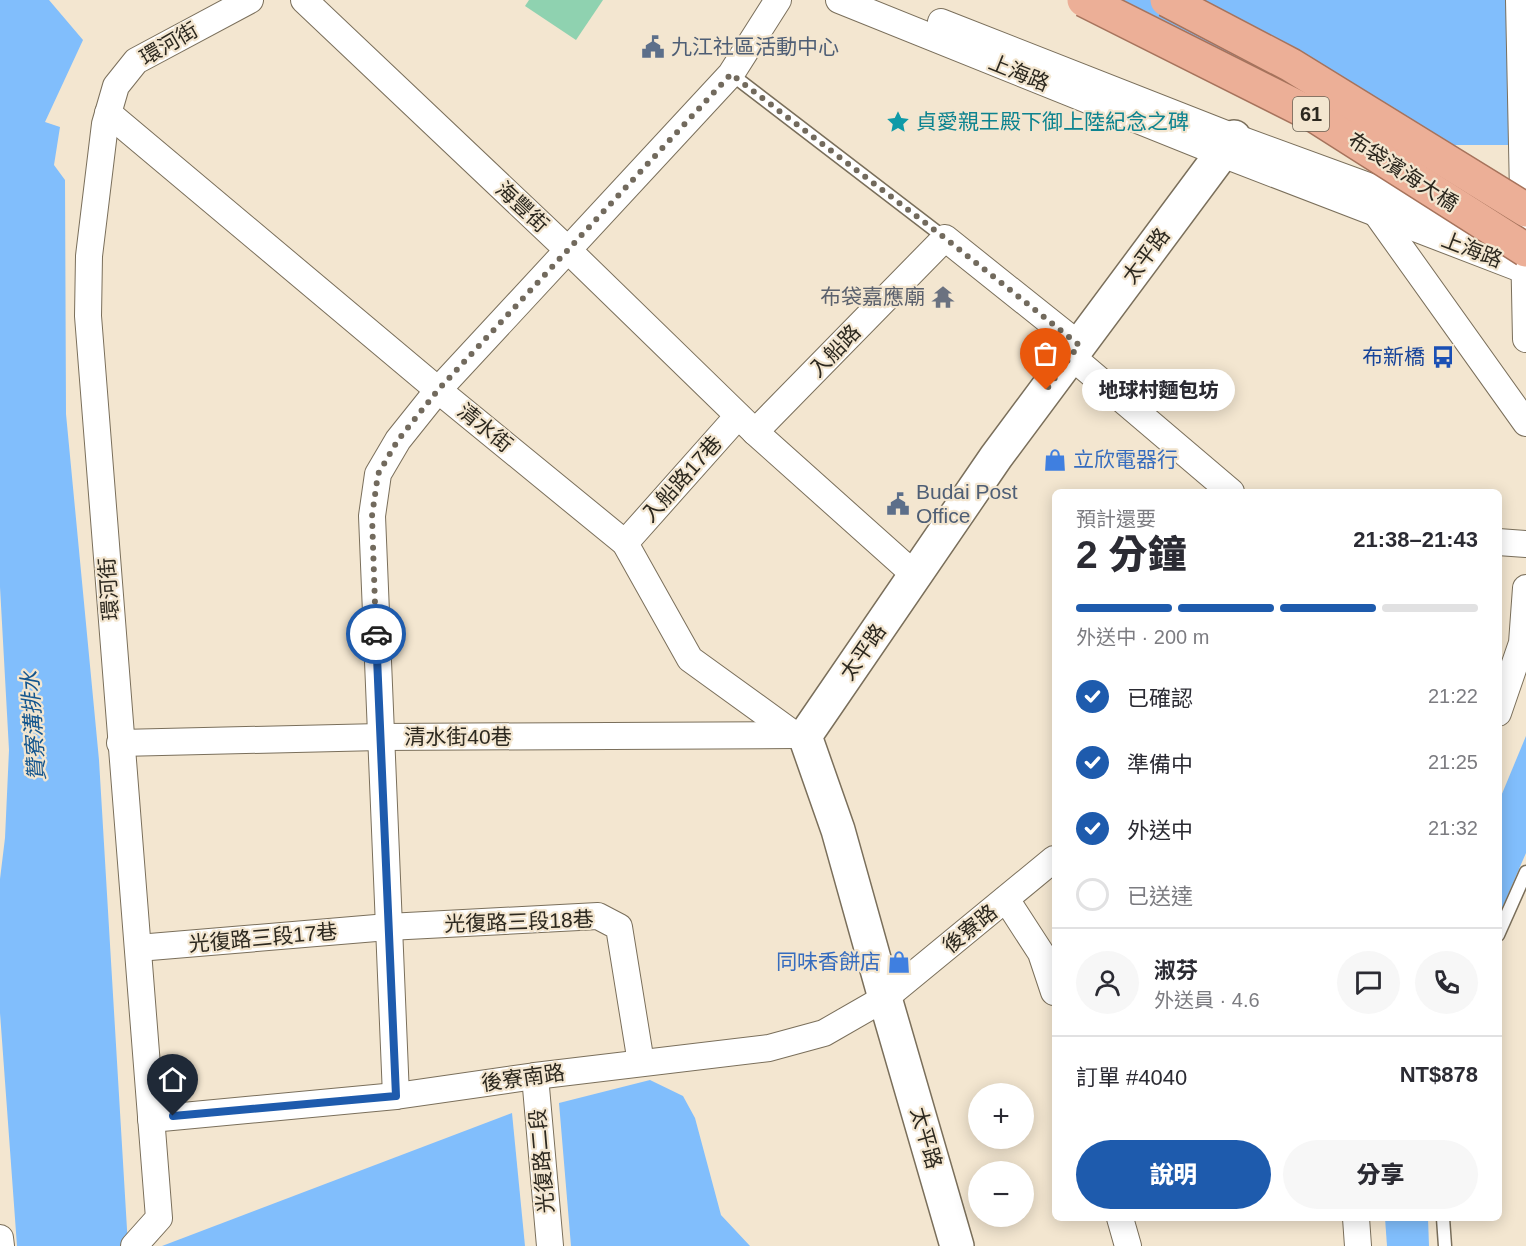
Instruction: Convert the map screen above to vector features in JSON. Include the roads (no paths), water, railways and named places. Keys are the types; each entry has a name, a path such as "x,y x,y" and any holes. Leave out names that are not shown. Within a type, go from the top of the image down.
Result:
{"highway":[{"name":"布袋濱海大橋","path":"1084,0 1317,117 1525,260"},
{"name":"布袋濱海大橋","path":"1167,0 1291,65 1524,200"}],"main road":[{"name":"太平路","path":"957,1246 838,830 800,736 916,576 996,457 1228,145"}],"street":[{"name":"環河街","path":"135,1246 159,1218 87,316 89,256 105,124 116,86 136,61 250,0"},
{"name":"海豐街","path":"304,0 569,251 747,424"},
{"path":"396,1096 372,516 378,474 398,440 438,390 731,74 778,0"},
{"name":"上海路","path":"839,0 1228,145 1379,190 1430,212 1525,260"},
{"name":"上海路","path":"884,0 1228,145 1376,213 1525,260"},
{"path":"1519,0 1526,339"},
{"name":"清水街","path":"108,113 438,390 625,543 690,658 800,736"},
{"path":"1376,213 1526,423"},
{"path":"945,238 1075,351 1228,489"},
{"name":"入船路","path":"747,424 945,238"},
{"path":"747,424 916,576"},
{"name":"入船路17巷","path":"625,543 747,424"},
{"path":"1502,542 1526,544"},
{"path":"1502,701 1522,643 1526,588"},
{"name":"清水街40巷","path":"120,742 380,737 800,736"},
{"name":"後寮路","path":"885,998 1052,862"},
{"path":"1006,899 1041,953 1052,986"},
{"name":"光復路三段18巷","path":"388,927 598,916 620,927 641,1063"},
{"name":"光復路三段17巷","path":"138,948 388,927"},
{"name":"後寮南路","path":"151,1119 396,1096 535,1076 769,1048 824,1033 885,998"},
{"name":"光復路二段","path":"535,1076 550,1246"},
{"path":"1121,1221 1128,1246"},
{"path":"1356,1221 1358,1246"},
{"path":"0,1238 1,1246"}],"lane":[{"path":"731,74 945,238"},
{"path":"1502,926 1526,872"},
{"path":"1443,1221 1445,1246"}],"water":[{"name":"贊寮溝排水","path":"0,0 49,0 83,40 45,122 60,127 54,165 65,180 66,414 99,760 128,1246 17,1246 0,1013 0,879 5,838 9,750 0,587"},
{"path":"1078,0 1526,0 1526,145 1407,145"},
{"path":"1526,736 1526,853 1502,908 1502,794"},
{"path":"650,1080 683,1096 695,1118 721,1215 750,1246 571,1246 559,1103"},
{"path":"512,1113 525,1246 162,1246"},
{"path":"1385,1221 1428,1221 1429,1246 1387,1246"}],"place":[{"name":"九江社區活動中心","path":"653,47"},
{"name":"貞愛親王殿下御上陸紀念之碑","path":"898,122"},
{"name":"布袋嘉應廟","path":"943,297"},
{"name":"布新橋","path":"1443,357"},
{"name":"地球村麵包坊","path":"1046,390"},
{"name":"立欣電器行","path":"1055,460"},
{"name":"Budai Post Office","path":"898,504"},
{"name":"同味香餅店","path":"899,962"}]}
